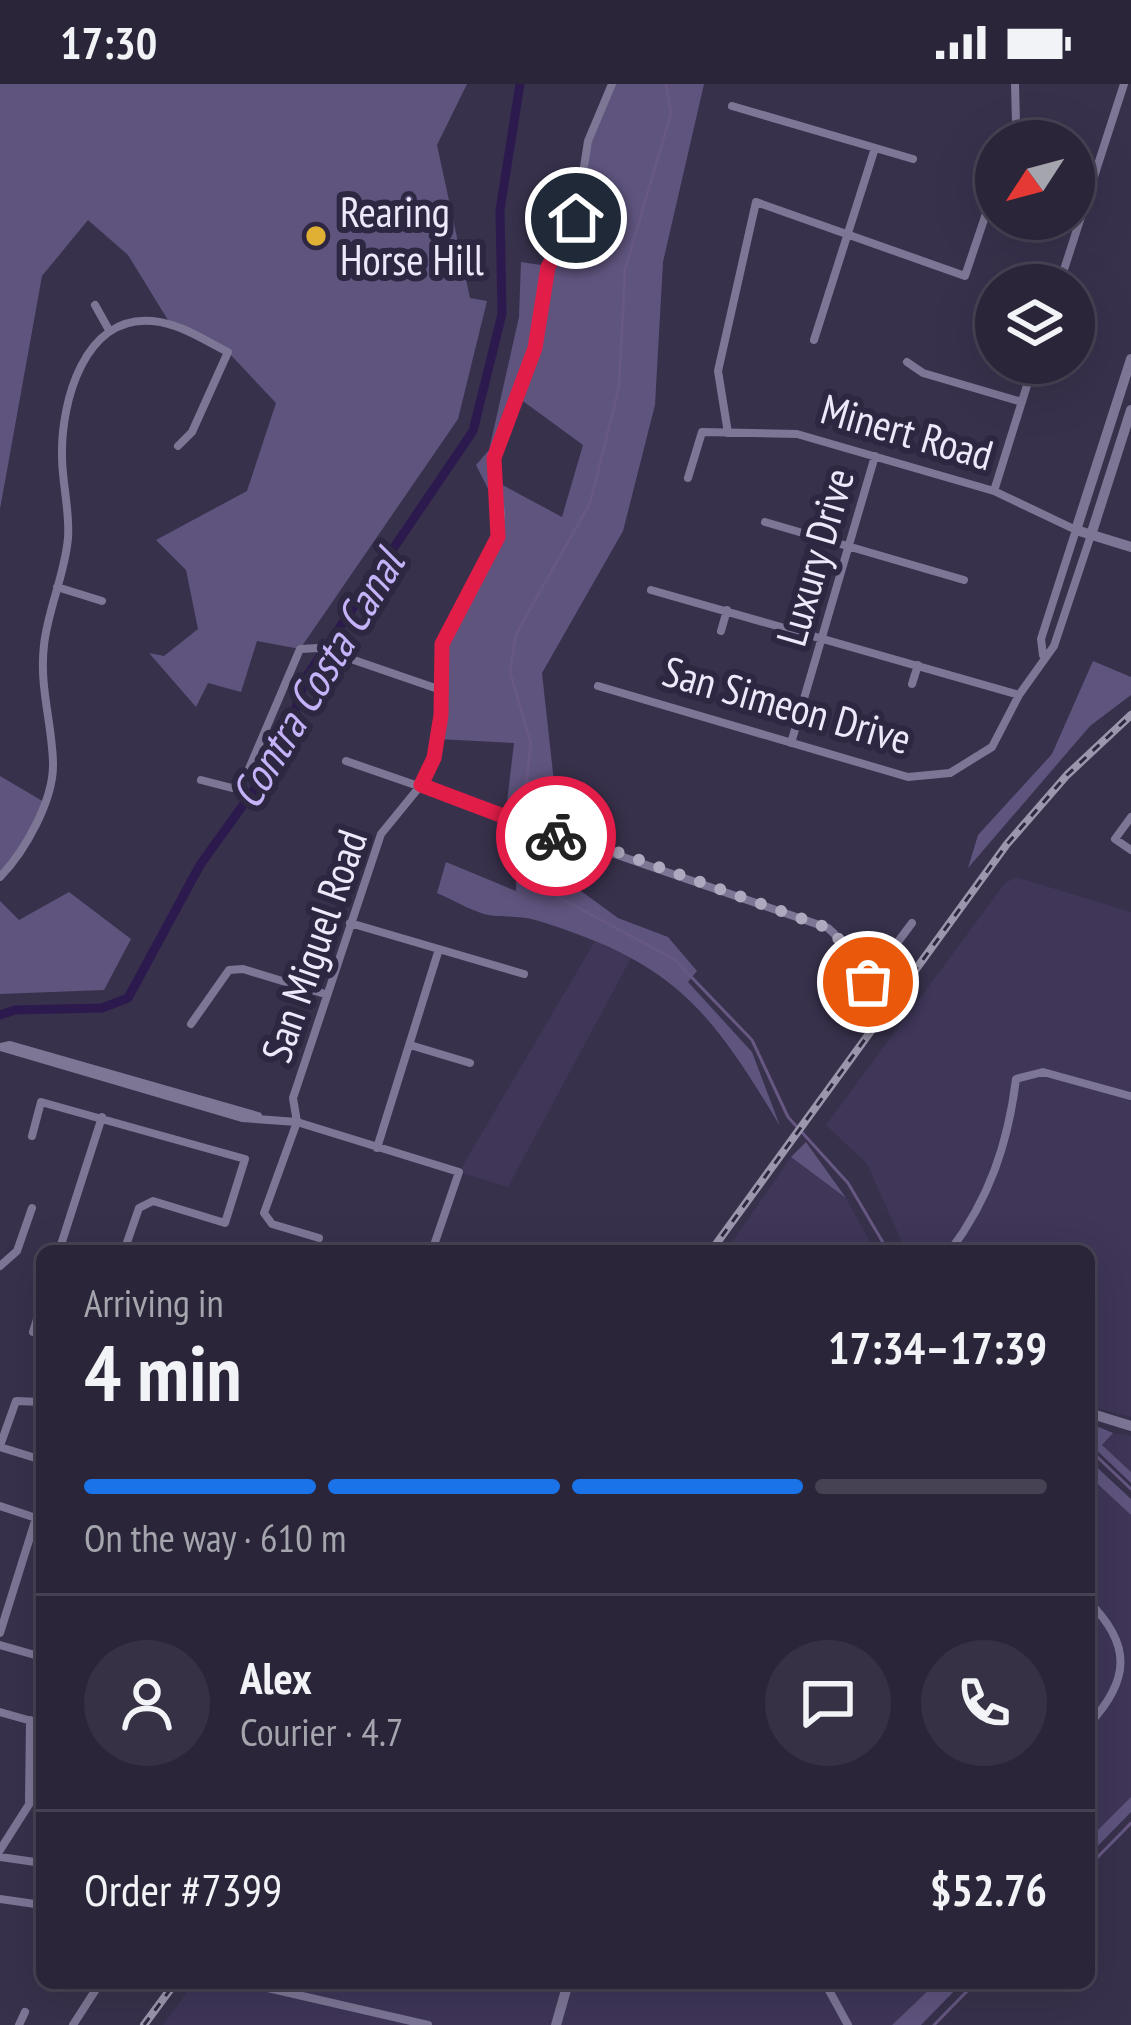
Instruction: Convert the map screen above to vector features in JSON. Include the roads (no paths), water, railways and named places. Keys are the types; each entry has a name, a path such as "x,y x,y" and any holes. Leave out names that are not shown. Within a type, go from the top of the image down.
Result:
{"street":[{"name":"San Miguel Road","path":"434,1245 459,1172 297,1122 292,1098 381,834 421,785 434,758 442,644 498,537 494,458 535,348 548,267 576,218 588,141 612,84"},
{"path":"1015,84 1016,120"},
{"path":"1067,264 1124,84"},
{"path":"732,106 913,159"},
{"path":"814,340 875,148"},
{"path":"688,478 702,432 728,433 718,371 756,202 965,275 977,240"},
{"path":"94,305 109,330"},
{"path":"0,877 25,843 52,776 40,682 68,538 62,452 65,422 82,363 109,330 148,320 172,325 228,352 192,432 178,446"},
{"name":"San Simeon Drive","path":"1043,656 1041,639 1131,359"},
{"path":"907,362 923,373 1022,402"},
{"path":"994,491 1028,384"},
{"name":"San Simeon Drive","path":"598,686 908,776 950,773 992,747 1019,695 1054,646 1131,410"},
{"name":"Minert Road","path":"728,433 797,434 994,491 1076,530 1131,547"},
{"name":"Luxury Drive","path":"791,743 874,456"},
{"path":"765,522 964,580"},
{"path":"57,587 102,601"},
{"path":"650,590 825,636 1019,695"},
{"path":"722,631 728,610"},
{"path":"201,780 232,788 245,778 300,649 319,648 441,690"},
{"path":"912,684 918,664"},
{"path":"346,761 421,785 518,825 626,855 828,928 841,938 857,973 868,982 912,923"},
{"path":"1131,817 1115,839 1131,850"},
{"path":"350,923 524,974"},
{"path":"377,1148 439,950"},
{"path":"191,1024 229,970 243,969 326,994"},
{"path":"410,1045 470,1063"},
{"path":"1,1046 31,1050 258,1116 297,1122 265,1213 272,1224 319,1238"},
{"path":"954,1245 976,1216 997,1169 1016,1079 1030,1072 1130,1096"},
{"path":"32,1136 41,1102 245,1159 225,1222 153,1201 140,1208 126,1245"},
{"path":"61,1245 102,1118"},
{"path":"0,1266 16,1251 32,1208"},
{"path":"36,1402 16,1401 0,1447 36,1458"},
{"path":"1095,1415 1131,1426"},
{"path":"0,1506 36,1518"},
{"path":"0,1633 36,1528"},
{"path":"1095,1606 1112,1619 1127,1656 1127,1676 1095,1718"},
{"path":"0,1645 36,1655"},
{"path":"0,1712 36,1722"},
{"path":"29,1802 30,1720"},
{"path":"36,1792 0,1854 36,1862"},
{"path":"0,1899 36,1903"},
{"path":"73,2025 96,1989"},
{"path":"272,1989 428,2025"},
{"path":"556,2025 566,1989"},
{"path":"828,1989 848,2025"},
{"path":"19,2025 26,2012"}],"waterway":[{"name":"Contra Costa Canal","path":"0,1015 15,1010 102,1008 128,998 200,865 282,751 306,677 473,431 502,314 500,210 520,84"},
{"path":"666,84 671,113 625,270 619,387 590,503 516,634 510,672 531,744 522,814 531,854 558,897 674,959 752,1040 788,1117 848,1183 884,1245"},
{"path":"1095,1455 1131,1489"},
{"path":"1095,1860 1131,1823"},
{"path":"934,2025 969,1989"}],"railway":[{"path":"715,1245 1007,844 1067,775 1131,715"},
{"path":"144,2025 171,1989"}],"place":[{"name":"Rearing Horse Hill","path":"316,236"}]}
